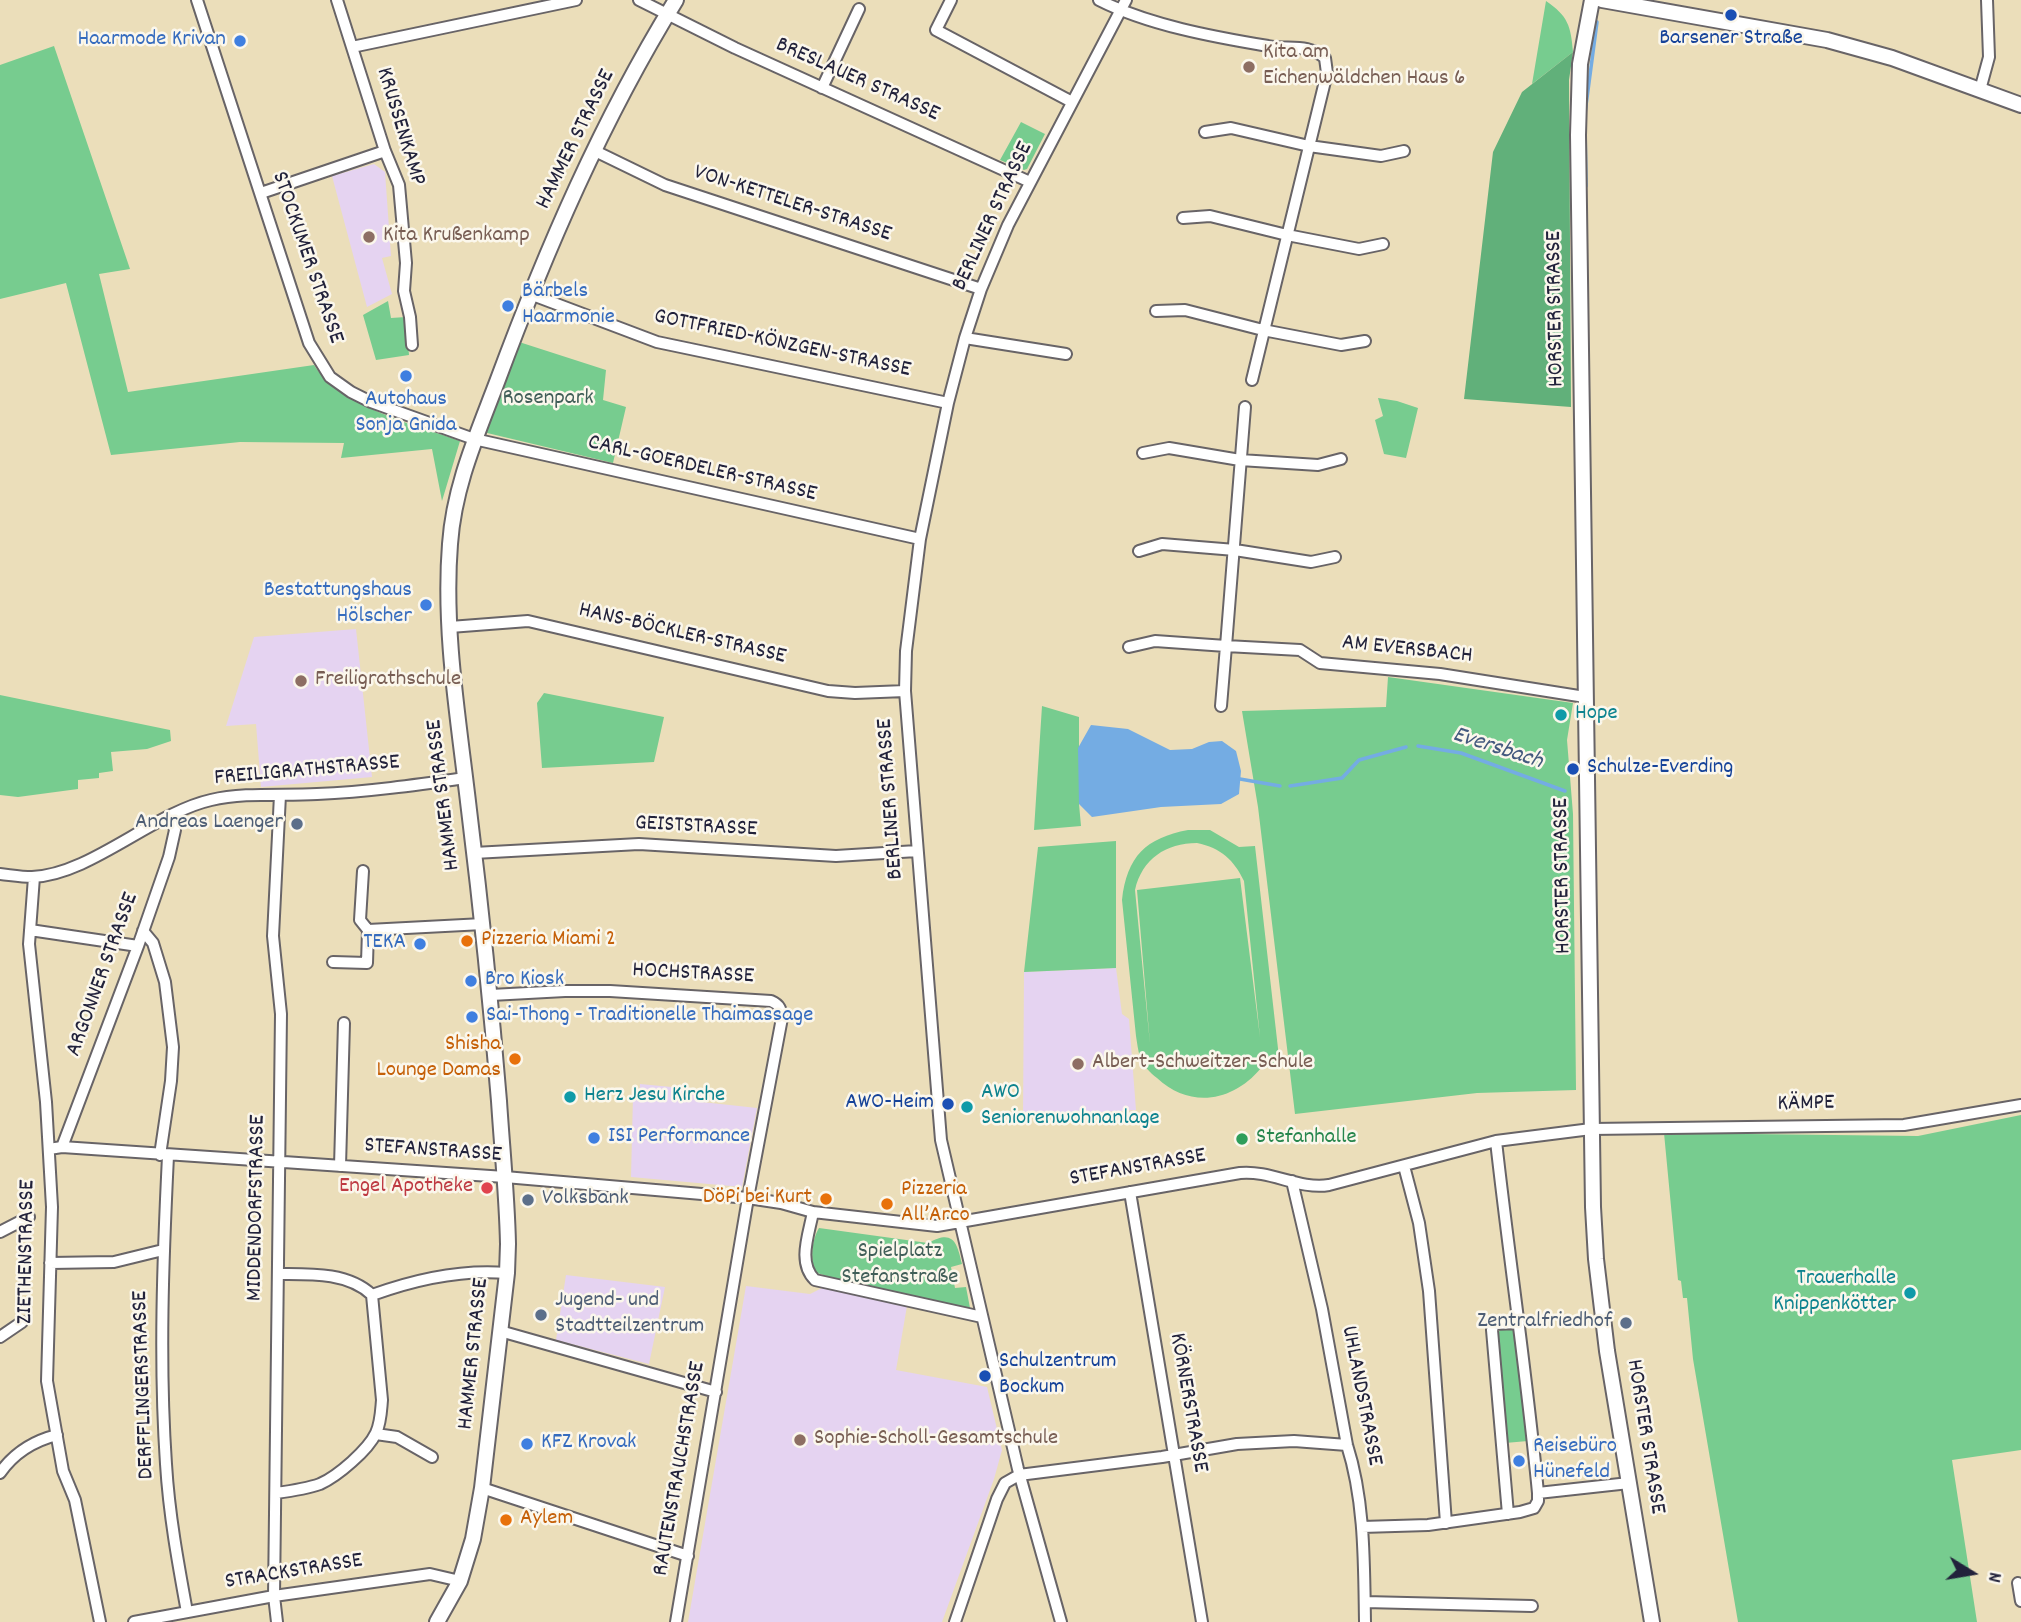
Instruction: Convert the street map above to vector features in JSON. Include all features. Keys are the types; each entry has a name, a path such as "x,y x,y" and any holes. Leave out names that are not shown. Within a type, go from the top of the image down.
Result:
{"street":[{"name":"STOCKUMER STRASSE","path":"197,0 309,343 330,377 371,402 474,439"},
{"name":"KRUSSENKAMP","path":"337,0 385,151 399,185 406,263 404,291 410,317 412,345"},
{"path":"352,47 576,0"},
{"name":"BRESLAUER STRASSE","path":"639,0 735,48 1030,182"},
{"name":"HAMMER STRASSE","path":"437,1622 460,1581 473,1539 482,1488 507,1273 508,1223 491,995 450,627 449,564 453,518 457,494 474,439 530,294 593,150 677,0"},
{"path":"951,0 936,30 1072,102"},
{"path":"1099,0 1120,11 1210,35 1271,47 1289,46 1317,51 1325,58 1327,73 1252,380"},
{"name":"BERLINER STRASSE","path":"1061,1622 1019,1475 945,1158 937,1107 917,851 905,691 906,651 920,540 948,403 981,289 1030,182 1126,0"},
{"name":"HORSTER STRASSE","path":"1592,0 1581,52 1578,112 1591,1129 1596,1259 1607,1351 1652,1622"},
{"path":"1602,0 1827,40 1892,58 2021,105"},
{"path":"1980,90 1989,57 1987,0"},
{"path":"822,88 859,9"},
{"path":"1205,132 1231,128 1309,146 1381,156 1404,151"},
{"name":"VON-KETTELER-STRASSE","path":"593,150 665,185 981,289"},
{"path":"261,193 385,151"},
{"path":"1183,218 1210,216 1359,249 1383,244"},
{"name":"GOTTFRIED-KÖNZGEN-STRASSE","path":"530,294 657,342 948,403"},
{"path":"1156,311 1185,310 1263,330 1341,345 1365,341"},
{"path":"965,338 1066,354"},
{"path":"1221,706 1245,407"},
{"name":"CARL-GOERDELER-STRASSE","path":"474,439 920,540"},
{"path":"1143,453 1169,449 1240,460 1318,465 1341,459"},
{"path":"1139,551 1162,544 1235,550 1311,562 1335,557"},
{"name":"HANS-BÖCKLER-STRASSE","path":"450,627 528,621 828,691 905,691"},
{"name":"AM EVERSBACH","path":"1129,647 1155,640 1300,650 1320,663 1440,674 1585,697"},
{"name":"FREILIGRATHSTRASSE","path":"0,874 34,877 60,871 208,800 223,797 321,794 465,778"},
{"name":"MIDDENDORFSTRASSE","path":"277,1622 274,1596 281,1014 273,936 280,795"},
{"name":"ARGONNER STRASSE","path":"62,1147 138,946 175,838 174,824 170,816"},
{"name":"GEISTSTRASSE","path":"474,853 639,844 836,856 917,851"},
{"path":"333,962 367,963 368,930 360,920 363,871"},
{"name":"ZIETHENSTRASSE","path":"34,877 29,944 52,1207 47,1381 63,1471 75,1500 100,1622"},
{"path":"368,930 483,925"},
{"path":"30,930 138,946"},
{"name":"DERFFLINGERSTRASSE","path":"143,931 153,943 165,982 173,1047 164,1155 162,1333 166,1466 187,1612"},
{"name":"HOCHSTRASSE","path":"491,995 565,991 610,992 771,1001 778,1004 782,1018 748,1198"},
{"path":"340,1166 344,1023"},
{"name":"KÄMPE","path":"1591,1129 1914,1124 2021,1105"},
{"name":"STEFANSTRASSE","path":"49,1149 62,1147 505,1177 748,1198 813,1212 924,1226 1253,1172 1313,1186 1329,1185 1496,1141 1591,1129"},
{"path":"1362,1527 1428,1525 1508,1514 1534,1508 1538,1501 1496,1141"},
{"path":"1404,1166 1419,1223 1429,1292 1446,1522"},
{"name":"UHLANDSTRASSE","path":"1292,1181 1322,1309 1347,1446 1353,1464 1362,1527 1365,1622"},
{"name":"KÖRNERSTRASSE","path":"1130,1192 1202,1622"},
{"name":"RAUTENSTRAUCHSTRASSE","path":"676,1622 748,1198"},
{"path":"813,1212 805,1262 807,1270 815,1280 982,1317"},
{"path":"0,1233 29,1217"},
{"path":"50,1262 114,1262 163,1251"},
{"path":"372,1295 435,1276 479,1272 507,1273"},
{"path":"276,1493 322,1483 353,1461 376,1434 381,1418 382,1400 372,1295 354,1283 321,1274 278,1274"},
{"path":"0,1337 22,1322"},
{"path":"1508,1514 1492,1330 1494,1324 1519,1323"},
{"path":"500,1331 716,1392"},
{"path":"376,1434 397,1437 432,1457"},
{"path":"0,1473 16,1455 30,1445 57,1435"},
{"path":"955,1622 997,1499 1005,1483 1019,1475 1270,1441 1347,1446"},
{"path":"1538,1493 1629,1483"},
{"path":"482,1488 688,1556"},
{"name":"STRACKSTRASSE","path":"134,1622 166,1619 187,1612 274,1596 430,1574 460,1581"},
{"path":"2018,1583 2021,1601"},
{"path":"1365,1602 1532,1606"}],"shaded area":[{"name":"Kita Krußenkamp","path":"374,164 385,172 391,256 382,258 392,294 367,307 332,176"},
{"name":"Freiligrathschule","path":"356,629 372,777 261,787 256,724 226,726 254,637"},
{"name":"Albert-Schweitzer-Schule","path":"1116,968 1122,1014 1129,1019 1136,1110 1023,1117 1024,972"},
{"path":"640,1084 703,1090 702,1102 757,1108 742,1187 631,1177 633,1096 639,1097"},
{"path":"566,1275 665,1287 649,1364 556,1340"},
{"name":"Sophie-Scholl-Gesamtschule","path":"746,1286 810,1294 826,1286 907,1306 896,1370 987,1387 1002,1450 942,1622 688,1622"}],"green space":[{"path":"1546,1 1567,22 1573,52 1532,84"},
{"path":"54,46 130,269 99,274 128,392 314,365 326,380 360,403 401,421 460,441 442,501 432,449 341,458 344,443 240,442 111,455 66,283 0,299 0,65"},
{"path":"1573,52 1569,80 1571,407 1464,399 1493,152 1522,92"},
{"path":"1021,122 1045,134 1024,170 1000,160"},
{"path":"388,301 391,318 406,317 409,355 376,360 363,315"},
{"name":"Rosenpark","path":"516,341 606,370 603,400 626,407 613,463 483,432"},
{"path":"1378,398 1418,408 1406,458 1384,454 1375,420 1383,416"},
{"path":"1388,677 1573,703 1567,740 1573,814 1576,1090 1477,1093 1295,1114 1258,807 1242,711 1386,707"},
{"path":"544,693 664,717 654,762 542,768 537,703"},
{"path":"0,695 170,730 171,741 147,749 111,752 113,771 99,773 99,778 78,780 78,789 18,797 0,795"},
{"path":"1042,706 1079,717 1081,826 1034,830"},
{"path":"1188,830 1210,830 1239,847 1255,846 1280,1066 1261,1068 1238,1088 1211,1097 1183,1094 1154,1076 1141,1060 1136,1036 1122,900 1134,861 1150,844","holes":["1197,843 1226,856 1244,881 1260,1037 1240,878 1137,890 1150,1044 1135,890 1143,870 1157,855 1175,846"]},
{"path":"1116,841 1116,968 1024,972 1038,847"},
{"path":"2021,1115 2021,1450 1952,1460 1977,1622 1738,1622 1693,1359 1687,1298 1683,1298 1681,1281 1678,1280 1664,1133 1918,1136"},
{"name":"Spielplatz Stefanstraße","path":"819,1228 928,1243 943,1237 952,1240 956,1244 962,1264 951,1267 955,1288 966,1287 970,1308 817,1273 812,1250"},
{"path":"1502,1328 1516,1331 1528,1441 1505,1443 1497,1334"}],"water":[{"path":"1091,725 1128,729 1170,750 1192,749 1209,742 1222,741 1236,751 1241,771 1239,794 1221,804 1161,807 1092,817 1079,804 1078,748"}],"waterway":[{"path":"1585,113 1597,22"},
{"path":"1585,124 1586,186"},
{"name":"Eversbach","path":"1418,746 1461,753 1565,791"},
{"name":"Eversbach","path":"1290,786 1342,778 1359,760 1406,747"},
{"name":"Eversbach","path":"1240,779 1280,786"}],"place":[{"name":"Barsener Straße","path":"1731,15"},
{"name":"Haarmode Krivan","path":"240,41"},
{"name":"Kita am Eichenwäldchen Haus 6","path":"1249,67"},
{"name":"Kita Krußenkamp","path":"369,237"},
{"name":"Bärbels Haarmonie","path":"508,306"},
{"name":"Autohaus Sonja Gnida","path":"406,376"},
{"name":"Bestattungshaus Hölscher","path":"426,605"},
{"name":"Freiligrathschule","path":"301,681"},
{"name":"Hope","path":"1561,715"},
{"name":"Schulze-Everding","path":"1573,769"},
{"name":"Andreas Laenger","path":"297,824"},
{"name":"Pizzeria Miami 2","path":"467,941"},
{"name":"TEKA","path":"420,944"},
{"name":"Bro Kiosk","path":"471,981"},
{"name":"Sai-Thong - Traditionelle Thaimassage","path":"472,1017"},
{"name":"Shisha Lounge Damas","path":"515,1059"},
{"name":"Albert-Schweitzer-Schule","path":"1078,1064"},
{"name":"Herz Jesu Kirche","path":"570,1097"},
{"name":"AWO-Heim","path":"948,1104"},
{"name":"AWO Seniorenwohnanlage","path":"967,1107"},
{"name":"ISI Performance","path":"594,1138"},
{"name":"Stefanhalle","path":"1242,1139"},
{"name":"Engel Apotheke","path":"487,1188"},
{"name":"DöPi bei Kurt","path":"826,1199"},
{"name":"Volksbank","path":"528,1200"},
{"name":"Pizzeria All’Arco","path":"887,1204"},
{"name":"Trauerhalle Knippenkötter","path":"1910,1293"},
{"name":"Jugend- und Stadtteilzentrum","path":"541,1315"},
{"name":"Zentralfriedhof","path":"1626,1323"},
{"name":"Schulzentrum Bockum","path":"985,1376"},
{"name":"Sophie-Scholl-Gesamtschule","path":"800,1440"},
{"name":"KFZ Krovak","path":"527,1444"},
{"name":"Reisebüro Hünefeld","path":"1519,1461"},
{"name":"Aylem","path":"506,1520"}]}
